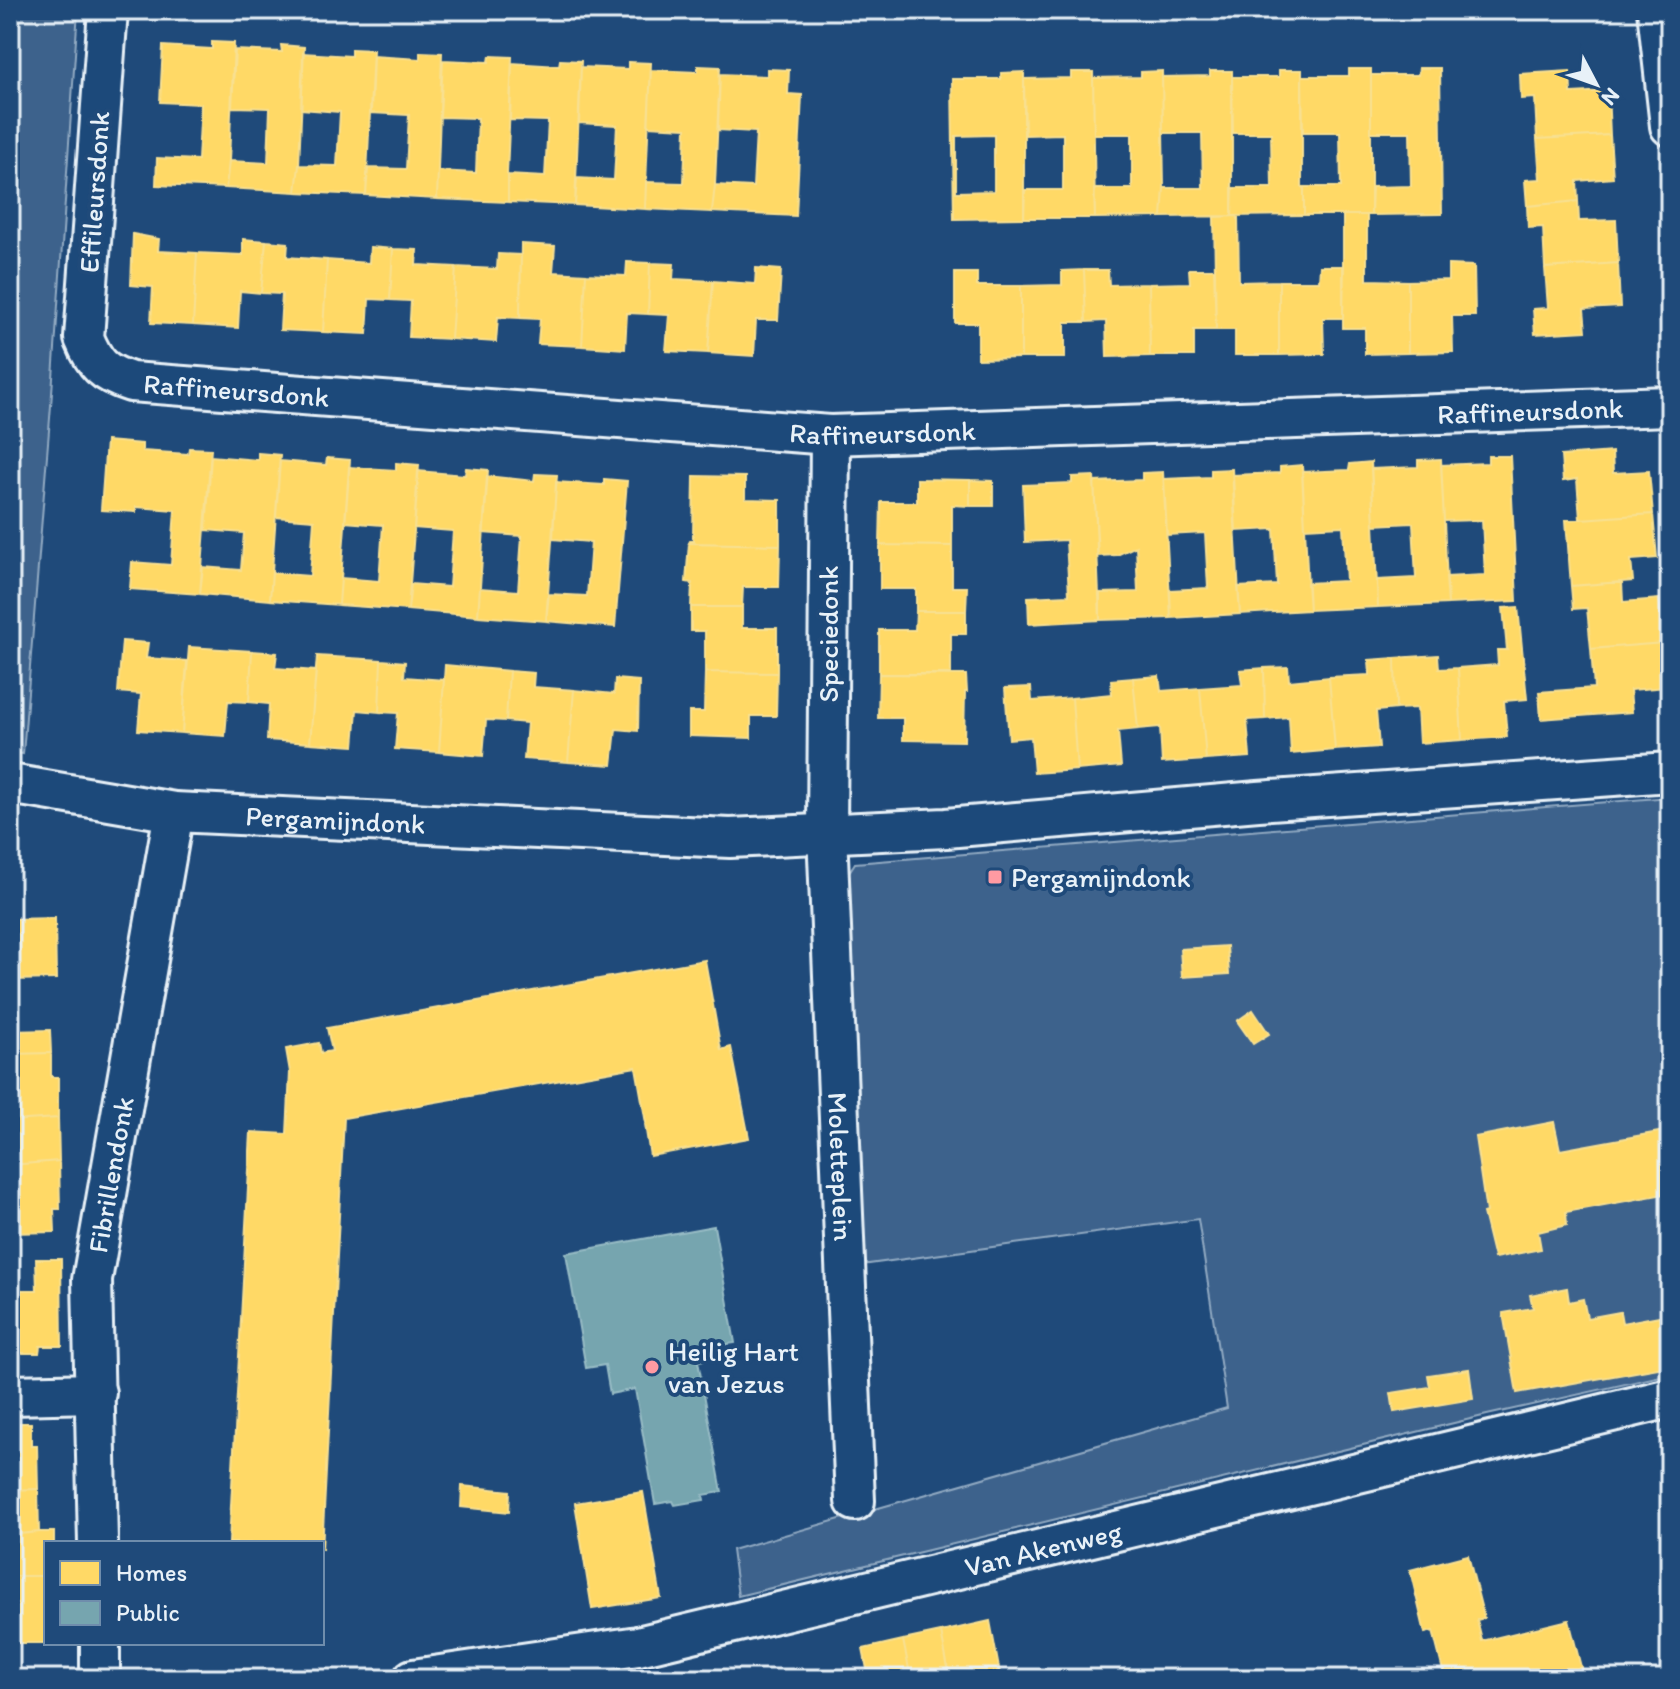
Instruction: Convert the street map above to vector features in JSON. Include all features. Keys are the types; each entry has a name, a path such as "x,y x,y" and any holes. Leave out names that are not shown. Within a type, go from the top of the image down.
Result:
{"street":[{"name":"Effileursdonk","path":"101,369 91,356 84,338 108,10"},
{"path":"1657,10 1670,126"},
{"name":"Raffineursdonk","path":"101,369 131,382 830,435 1670,406"},
{"name":"Speciedonk","path":"827,832 830,435"},
{"name":"Pergamijndonk","path":"10,784 174,812 730,838 946,828 1258,801 1670,772"},
{"name":"Fibrillendonk","path":"98,1541 92,1280 174,812"},
{"name":"Moletteplein","path":"827,832 855,1501"},
{"path":"10,1395 96,1393"},
{"name":"Van Akenweg","path":"413,1679 638,1646 1670,1398"},
{"path":"100,1645 100,1679"}],"shaded area":[{"path":"10,10 78,10 23,754 10,752"},
{"path":"1670,797 1670,1374 1487,1415 738,1596 732,1550 1227,1408 1198,1219 854,1266 840,886 855,863"}],"building: Homes":[{"path":"212,42 234,43 226,188 156,185 157,158 198,160 201,104 160,102 163,46 212,49"},
{"path":"281,45 304,47 296,192 226,188 229,161 268,163 270,108 232,107 235,50 282,52"},
{"path":"351,49 373,50 366,195 296,192 299,165 337,166 340,112 301,109 303,53 351,56"},
{"path":"420,52 442,53 437,199 366,195 368,168 406,169 409,115 371,113 373,56 420,59"},
{"path":"490,56 512,57 508,202 437,199 438,171 476,173 478,118 440,117 443,60 489,62"},
{"path":"560,60 581,61 575,205 508,202 508,175 545,177 548,121 510,120 512,63 559,66"},
{"path":"628,62 651,63 645,209 575,205 577,178 614,180 617,125 579,123 581,67 628,69"},
{"path":"698,66 720,67 712,212 645,209 646,182 684,183 686,128 648,126 651,70 698,72"},
{"path":"1419,68 1440,68 1442,214 1371,215 1372,187 1411,186 1410,132 1371,132 1371,75 1418,75"},
{"path":"767,69 789,70 788,94 802,95 796,216 712,212 715,185 753,187 756,132 718,130 720,74 767,76"},
{"path":"1349,69 1371,69 1371,215 1304,215 1304,187 1341,187 1340,132 1303,132 1302,76 1349,76"},
{"path":"1279,70 1302,70 1304,215 1232,216 1233,188 1272,188 1271,133 1233,133 1232,77 1279,77"},
{"path":"1162,71 1162,217 1095,218 1094,189 1132,189 1132,134 1094,134 1093,78 1141,77 1141,72"},
{"path":"1210,71 1232,71 1232,216 1162,217 1164,188 1203,188 1202,133 1163,133 1162,77 1210,76"},
{"path":"1570,71 1571,93 1608,91 1610,135 1537,139 1535,98 1521,99 1520,74"},
{"path":"1024,72 1024,218 954,219 952,79 1001,79 1001,73","holes":["994,135 994,191 956,192 956,136"]},
{"path":"1071,72 1093,72 1095,218 1024,218 1025,190 1063,190 1063,134 1025,135 1024,79 1071,78"},
{"path":"1610,135 1613,178 1577,181 1578,201 1527,206 1525,180 1540,179 1537,139"},
{"path":"1578,201 1579,221 1616,220 1618,263 1545,268 1543,227 1528,228 1527,206"},
{"path":"1343,215 1367,215 1367,280 1408,281 1408,353 1365,354 1365,328 1343,328"},
{"path":"1238,216 1239,282 1279,281 1279,355 1235,355 1235,330 1216,330 1214,217"},
{"path":"133,234 159,239 158,251 197,253 193,325 151,323 153,287 131,285"},
{"path":"243,239 266,241 261,293 240,291 238,328 193,325 197,253 243,255"},
{"path":"266,241 288,243 287,257 327,260 323,332 280,330 282,294 261,293"},
{"path":"521,244 555,246 553,272 586,274 582,346 538,344 540,319 520,318"},
{"path":"370,247 393,249 390,300 369,299 367,334 323,332 327,260 369,263"},
{"path":"393,249 417,250 416,265 456,267 451,339 409,337 411,301 390,300"},
{"path":"498,254 521,255 520,318 498,317 496,342 451,339 456,267 497,269"},
{"path":"627,262 650,263 648,314 627,313 625,349 582,346 586,274 626,276"},
{"path":"650,263 674,264 673,279 713,281 708,353 666,351 669,315 648,314"},
{"path":"1618,263 1620,307 1584,309 1586,331 1535,334 1533,309 1548,308 1545,268"},
{"path":"1448,265 1474,266 1475,316 1452,316 1453,352 1408,353 1408,281 1448,280"},
{"path":"1320,266 1344,266 1343,318 1323,318 1324,354 1279,355 1279,281 1319,281"},
{"path":"756,268 781,270 778,320 756,320 754,356 708,353 713,281 755,284"},
{"path":"1189,269 1214,269 1216,330 1194,330 1194,356 1150,356 1149,284 1190,283"},
{"path":"1084,270 1108,270 1109,285 1149,284 1150,356 1107,357 1106,321 1086,322"},
{"path":"1084,270 1086,322 1065,322 1065,358 1021,358 1021,286 1062,285 1062,271"},
{"path":"955,273 977,273 977,286 1021,286 1021,358 978,359 978,323 955,323"},
{"path":"106,441 142,444 142,451 188,454 189,448 211,449 200,594 130,589 132,562 171,565 175,510 136,507 136,512 101,510"},
{"path":"1612,452 1613,473 1649,471 1653,514 1580,519 1577,479 1563,481 1561,456"},
{"path":"258,453 280,455 270,600 200,594 203,567 241,570 244,533 206,530 211,456 258,460"},
{"path":"1488,456 1510,456 1517,601 1448,604 1446,577 1485,575 1482,520 1444,521 1441,465 1488,463"},
{"path":"327,458 350,460 339,605 270,600 272,573 310,576 314,520 276,517 280,461 326,465"},
{"path":"1441,459 1448,604 1378,607 1377,580 1416,578 1413,523 1374,525 1371,469 1418,467 1418,460"},
{"path":"1371,462 1378,607 1309,610 1307,583 1346,581 1343,526 1305,528 1302,472 1349,470 1350,464"},
{"path":"396,463 419,465 408,610 339,605 341,578 379,581 383,525 345,522 349,467 396,470"},
{"path":"1302,465 1309,610 1240,614 1238,587 1277,585 1274,529 1236,531 1233,475 1280,473 1280,467"},
{"path":"466,468 488,470 478,616 408,610 411,584 449,587 453,531 414,528 418,471 465,475"},
{"path":"1232,469 1240,614 1171,618 1170,590 1208,588 1205,533 1167,535 1164,479 1211,477 1211,470"},
{"path":"1163,472 1171,618 1100,620 1100,593 1138,592 1136,546 1117,555 1098,556 1094,482 1142,480 1142,473"},
{"path":"535,474 557,475 546,621 478,616 480,588 518,591 522,536 483,533 487,476 534,481"},
{"path":"694,476 745,477 745,499 780,500 780,545 689,543 693,541"},
{"path":"1094,476 1100,620 1029,624 1028,597 1069,595 1066,540 1025,542 1023,485 1072,483 1072,477"},
{"path":"604,479 627,481 615,627 546,621 549,594 587,596 591,542 553,539 556,482 604,485"},
{"path":"917,479 970,480 970,506 952,505 952,546 880,545 881,502 917,502"},
{"path":"970,480 993,481 993,506 970,506"},
{"path":"1653,514 1657,558 1631,560 1633,581 1571,586 1566,520"},
{"path":"689,543 780,545 779,587 743,587 742,607 691,607 692,583 686,582"},
{"path":"880,545 952,546 952,587 967,587 966,611 916,611 916,589 880,589"},
{"path":"1622,582 1623,602 1659,599 1663,643 1591,649 1587,608 1573,609 1571,586"},
{"path":"691,607 742,607 742,628 777,628 777,673 705,672 705,631 691,631"},
{"path":"1518,607 1527,699 1504,701 1507,737 1462,740 1458,668 1498,665 1497,650 1507,650 1503,608"},
{"path":"916,611 966,611 966,634 951,634 951,674 879,674 879,630 915,630"},
{"path":"122,641 148,643 146,658 187,661 182,733 138,730 141,694 118,692"},
{"path":"1663,643 1667,687 1630,690 1632,712 1541,719 1539,692 1594,688 1591,649"},
{"path":"189,647 252,651 249,702 228,701 225,736 182,733"},
{"path":"252,651 277,653 275,668 316,671 310,743 267,740 269,704 249,702"},
{"path":"1438,655 1439,669 1458,668 1462,740 1419,743 1417,708 1396,709 1395,658"},
{"path":"317,656 381,660 379,712 357,710 354,746 310,743"},
{"path":"1395,658 1396,709 1376,711 1379,747 1335,750 1329,677 1370,675 1369,660"},
{"path":"381,660 405,662 404,677 444,680 439,752 395,749 398,713 379,712"},
{"path":"445,665 509,671 506,721 486,720 483,756 439,752"},
{"path":"1288,667 1289,681 1329,677 1335,750 1291,754 1289,717 1265,719 1264,668"},
{"path":"1264,668 1265,719 1247,720 1250,757 1206,760 1200,688 1242,685 1240,670"},
{"path":"509,671 534,673 533,687 574,690 568,762 524,759 527,723 506,721"},
{"path":"705,672 777,673 776,716 751,716 751,738 689,736 689,712 704,712"},
{"path":"879,674 966,675 964,741 903,740 903,718 878,718"},
{"path":"1159,676 1161,691 1200,688 1206,760 1162,763 1160,727 1138,729 1133,678"},
{"path":"1133,678 1138,729 1118,731 1121,766 1077,770 1072,698 1112,694 1111,680"},
{"path":"615,679 639,681 638,731 616,729 612,765 568,762 574,690 614,694"},
{"path":"1031,687 1032,701 1072,698 1077,770 1034,773 1031,737 1009,739 1005,688"},
{"path":"55,918 56,979 12,980 11,919"},
{"path":"1227,946 1229,974 1182,977 1180,949"},
{"path":"705,960 721,1050 731,1047 749,1138 650,1156 636,1067 344,1118 322,1541 229,1541 251,1132 287,1134 290,1072 286,1049 319,1043 321,1053 332,1051 327,1028"},
{"path":"1253,1010 1269,1034 1253,1044 1237,1021"},
{"path":"50,1030 51,1053 10,1054 10,1031"},
{"path":"51,1053 51,1077 58,1077 58,1118 10,1121 10,1054"},
{"path":"58,1118 59,1161 10,1165 10,1121"},
{"path":"1554,1122 1560,1150 1670,1130 1670,1193 1566,1212 1567,1225 1538,1232 1541,1249 1494,1258 1483,1213 1486,1212 1475,1137"},
{"path":"59,1161 60,1209 54,1209 55,1232 10,1233 10,1165"},
{"path":"36,1259 61,1259 62,1346 40,1346 39,1353 10,1353 10,1290 37,1290"},
{"path":"1567,1288 1569,1302 1583,1299 1587,1318 1620,1312 1622,1323 1670,1314 1670,1366 1517,1393 1503,1313 1533,1308 1530,1295"},
{"path":"1469,1369 1473,1399 1394,1412 1391,1393 1430,1387 1428,1375"},
{"path":"10,1423 31,1423 31,1446 37,1446 38,1489 10,1490"},
{"path":"462,1486 510,1491 509,1512 461,1507"},
{"path":"38,1489 39,1532 10,1535 10,1490"},
{"path":"643,1492 661,1598 592,1609 575,1503"},
{"path":"54,1532 54,1541 44,1541 44,1576 10,1576 10,1535"},
{"path":"1468,1555 1484,1618 1477,1620 1482,1641 1569,1620 1584,1679 1445,1679 1433,1631 1425,1633 1410,1570"},
{"path":"10,1576 44,1576 44,1643 10,1643"},
{"path":"990,1621 1001,1679 950,1679 941,1632"},
{"path":"941,1632 950,1679 911,1679 903,1640"},
{"path":"903,1640 911,1679 869,1679 863,1649"},
{"path":"725,1670 726,1679 669,1679 669,1678"}],"building: Public":[{"name":"Heilig Hart van Jezus","path":"714,1226 735,1343 714,1346 716,1358 698,1361 722,1492 703,1495 704,1500 675,1505 673,1501 655,1504 635,1389 610,1394 605,1365 586,1368 566,1253"}],"place":[{"name":"Pergamijndonk","path":"995,877"},
{"name":"Heilig Hart van Jezus","path":"652,1367"}]}
